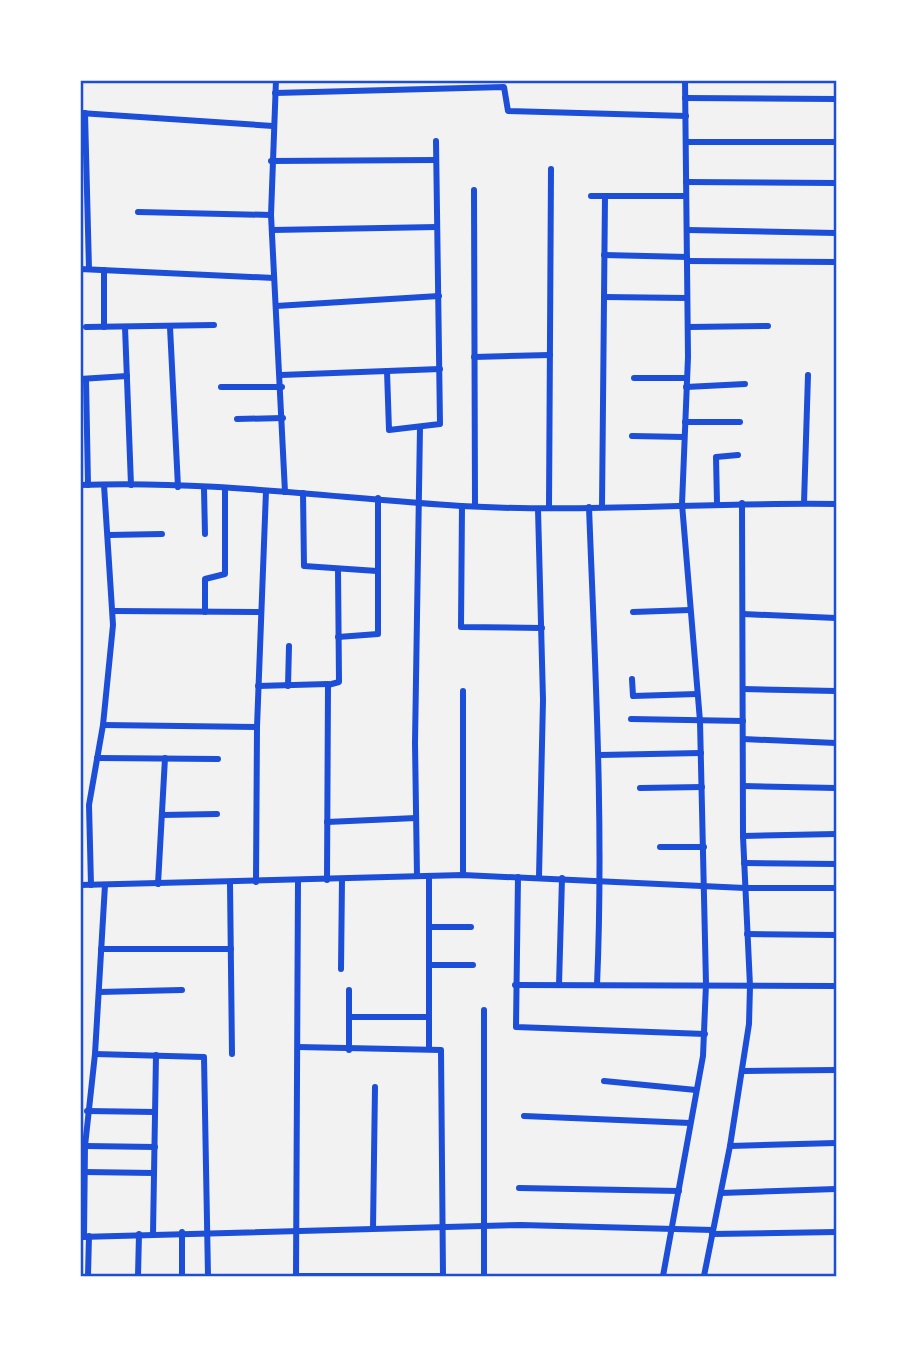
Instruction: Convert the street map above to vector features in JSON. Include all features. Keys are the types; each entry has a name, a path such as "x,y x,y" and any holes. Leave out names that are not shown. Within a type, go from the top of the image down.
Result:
{"street":[{"path":"276,80 271,215 282,387 285,492"},
{"path":"663,1276 705,1034 706,984 701,753 682,504 688,327 685,80"},
{"path":"275,93 504,88 508,111 685,116"},
{"path":"685,98 836,99"},
{"path":"89,270 83,171 83,113 273,125"},
{"path":"387,371 389,430 439,424 436,141"},
{"path":"686,142 836,142"},
{"path":"271,161 436,160"},
{"path":"549,508 551,169"},
{"path":"686,182 836,183"},
{"path":"474,190 475,506"},
{"path":"591,196 686,196"},
{"path":"601,507 605,196"},
{"path":"138,212 271,215"},
{"path":"272,230 438,227"},
{"path":"687,230 836,233"},
{"path":"604,255 836,262"},
{"path":"80,269 274,278"},
{"path":"104,270 104,327"},
{"path":"276,306 439,296"},
{"path":"604,297 687,298"},
{"path":"86,327 214,326"},
{"path":"688,327 768,326"},
{"path":"124,327 131,485"},
{"path":"170,327 178,487"},
{"path":"474,357 550,355"},
{"path":"281,375 440,369"},
{"path":"804,503 808,375"},
{"path":"127,376 83,379 84,485 285,492 462,506 538,509 717,503 836,504"},
{"path":"634,377 687,378"},
{"path":"686,387 745,384"},
{"path":"221,387 282,387"},
{"path":"237,419 283,418"},
{"path":"685,422 740,422"},
{"path":"417,876 420,427"},
{"path":"632,436 684,437"},
{"path":"717,503 716,457 738,455"},
{"path":"91,885 89,805 103,725 114,611 104,485"},
{"path":"204,489 205,534"},
{"path":"205,612 205,579 225,574 225,489"},
{"path":"256,882 257,727 265,491"},
{"path":"303,493 303,564 308,567 377,571"},
{"path":"338,637 378,634 378,498"},
{"path":"704,1276 744,1071 750,986 743,836 743,503"},
{"path":"462,506 460,626 465,629 542,628"},
{"path":"589,507 600,755 601,880 597,985"},
{"path":"538,509 542,628 539,877"},
{"path":"109,536 163,534"},
{"path":"258,686 339,682 338,569"},
{"path":"633,612 690,610"},
{"path":"114,611 260,612"},
{"path":"743,614 836,618"},
{"path":"288,686 289,646"},
{"path":"632,678 633,695 697,694"},
{"path":"327,880 328,684"},
{"path":"743,689 836,691"},
{"path":"463,691 463,875"},
{"path":"631,719 743,721"},
{"path":"103,725 257,727"},
{"path":"743,739 836,743"},
{"path":"600,755 701,753"},
{"path":"97,758 218,759"},
{"path":"158,884 165,758"},
{"path":"640,788 702,786"},
{"path":"743,786 836,788"},
{"path":"162,815 217,814"},
{"path":"327,822 416,818"},
{"path":"743,836 836,834"},
{"path":"660,848 704,847"},
{"path":"744,863 836,864"},
{"path":"80,885 463,875 705,884 745,888 836,888"},
{"path":"429,876 429,1049"},
{"path":"518,877 515,985 515,1025 518,1028 705,1034"},
{"path":"559,985 562,878"},
{"path":"341,969 342,879"},
{"path":"298,881 296,1276 442,1276 442,1052 429,1049 349,1050 298,1047"},
{"path":"230,883 232,1054"},
{"path":"88,1276 82,1155 95,1054 105,885"},
{"path":"429,927 471,927"},
{"path":"747,934 836,935"},
{"path":"101,949 231,949"},
{"path":"429,965 472,965"},
{"path":"515,985 836,986"},
{"path":"99,992 182,989"},
{"path":"349,990 349,1050"},
{"path":"484,1010 484,1276"},
{"path":"349,1017 429,1017"},
{"path":"95,1054 202,1055 208,1276"},
{"path":"153,1234 156,1055"},
{"path":"744,1071 836,1070"},
{"path":"604,1081 696,1090"},
{"path":"373,1228 375,1087"},
{"path":"87,1111 155,1112"},
{"path":"524,1116 690,1123"},
{"path":"730,1146 836,1143"},
{"path":"85,1146 155,1147"},
{"path":"84,1172 154,1173"},
{"path":"519,1188 678,1191"},
{"path":"721,1193 836,1189"},
{"path":"84,1237 484,1225 672,1228 713,1232 836,1232"},
{"path":"182,1233 182,1276"},
{"path":"138,1276 139,1234"}]}
